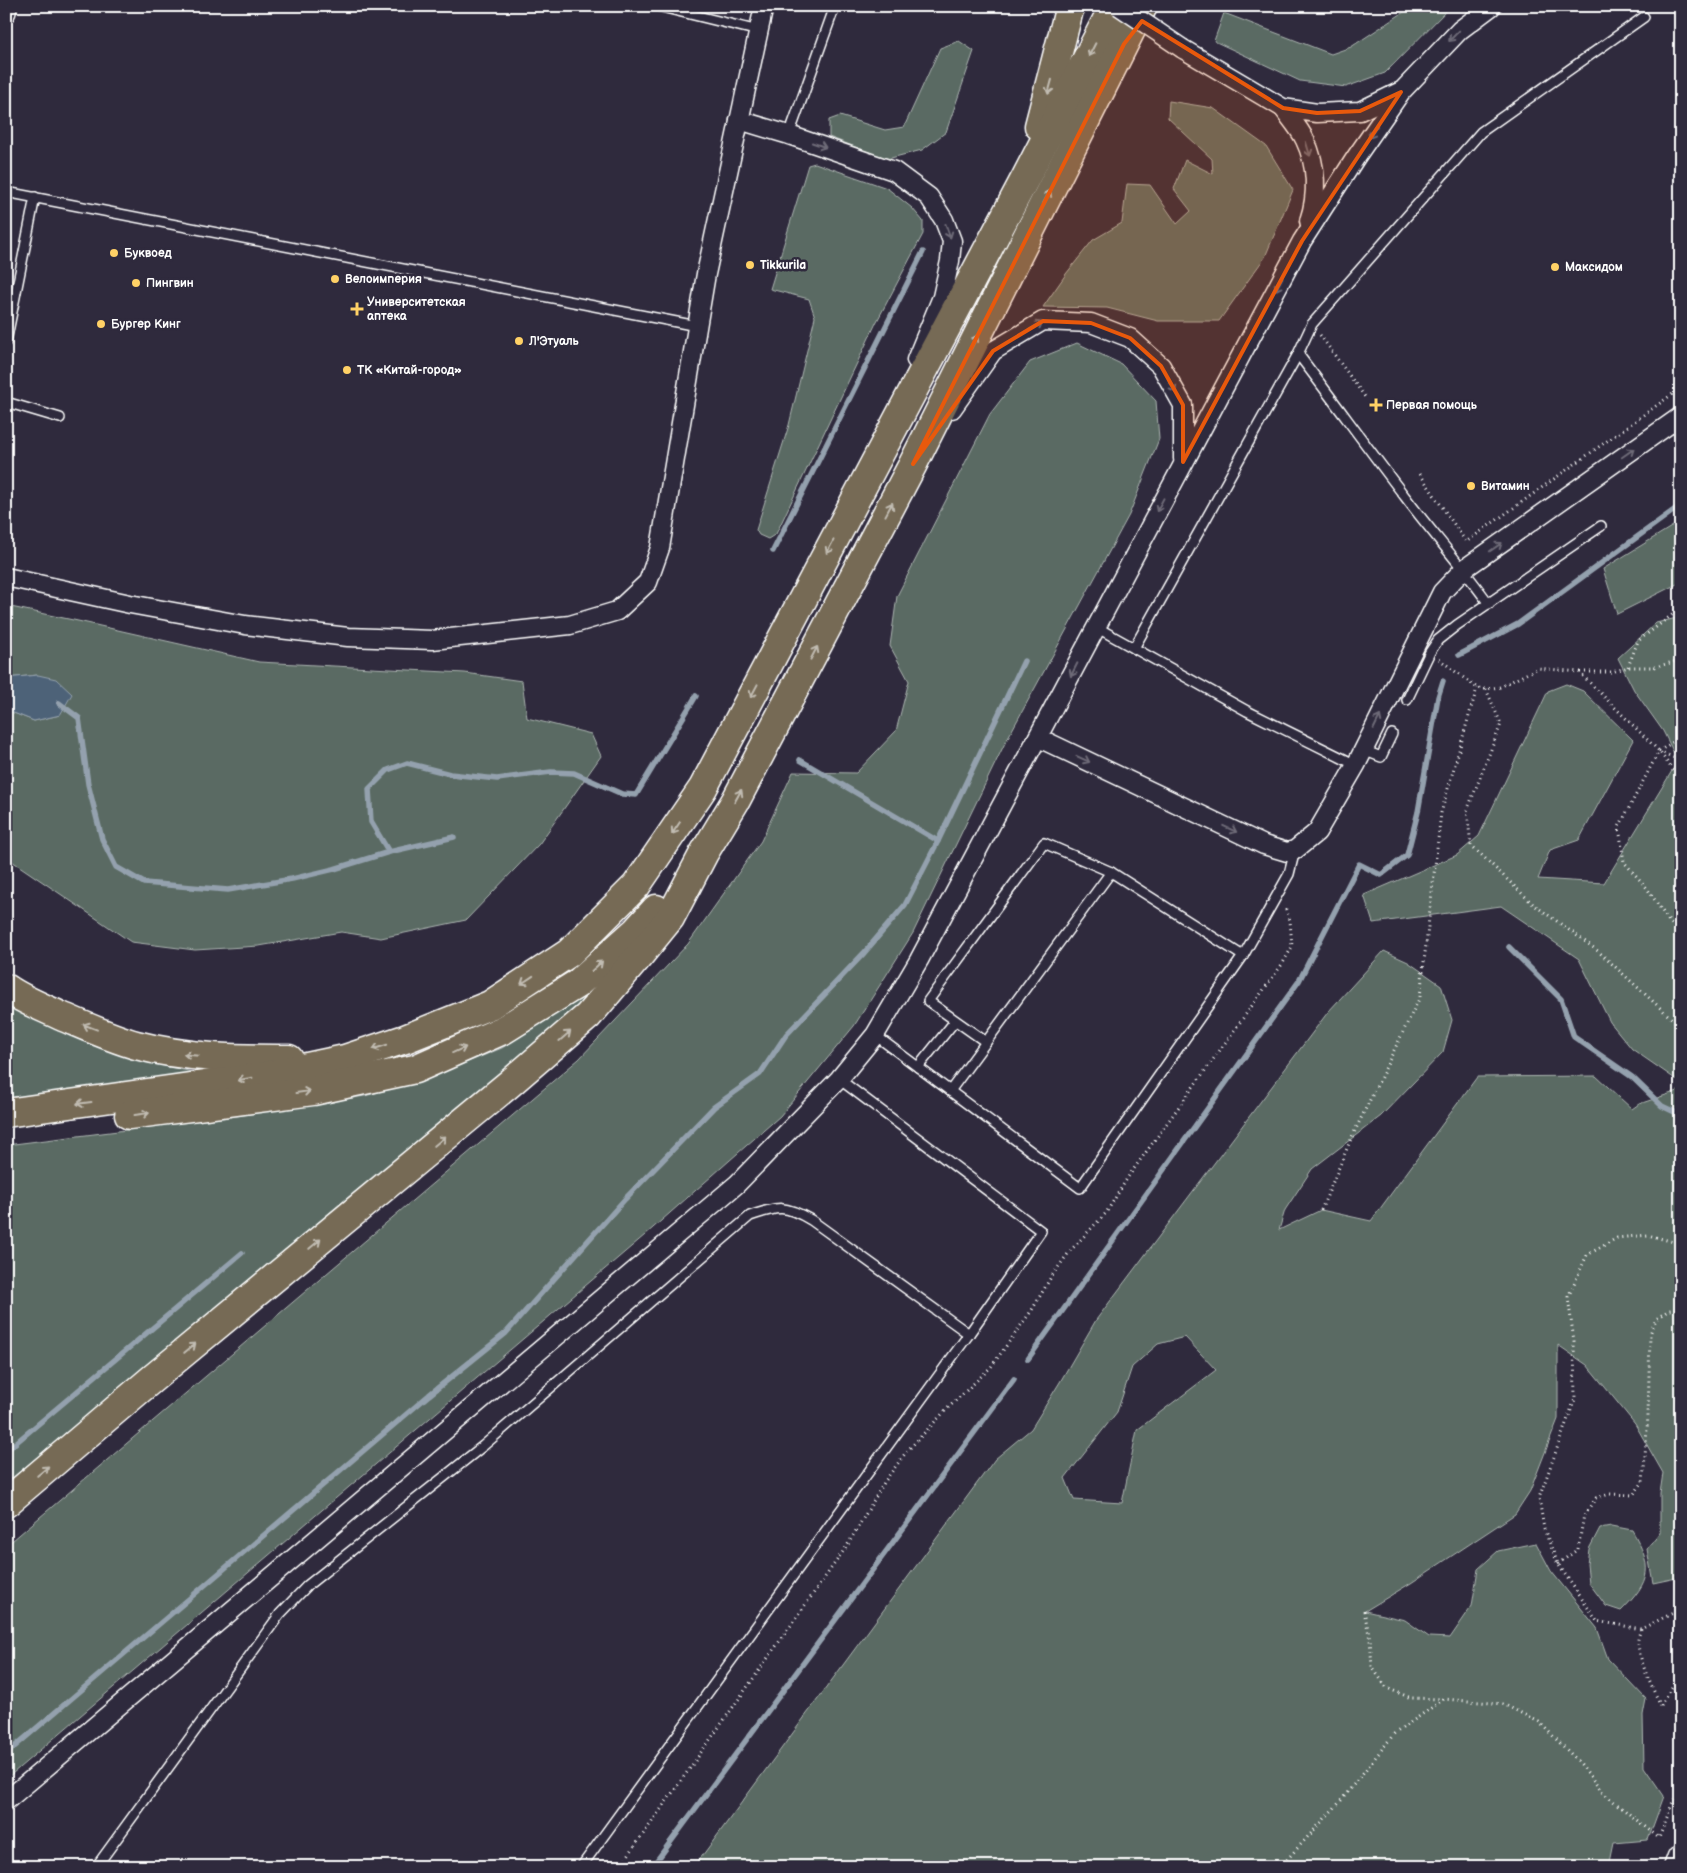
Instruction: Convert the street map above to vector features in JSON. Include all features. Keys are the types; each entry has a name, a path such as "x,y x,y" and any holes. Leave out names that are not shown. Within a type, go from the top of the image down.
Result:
{"main road":[{"path":"1026,177 1070,6"},
{"path":"6,1113 260,1077 344,1059 405,1039 490,1005 569,953 636,886 703,788 1026,177 1114,6"},
{"path":"6,1503 152,1379 510,1084 588,1016 670,918 704,853 736,800 913,464 1142,6"},
{"path":"1124,44 1154,6"},
{"path":"6,1130 313,1091 415,1069 503,1030 577,984 636,931 704,853"},
{"path":"6,988 17,996 66,1018 136,1045 183,1054 232,1058 344,1059"}],"street":[{"path":"6,14 8,6"},
{"path":"6,577 244,626 348,637 442,639 570,625 617,611 648,582 660,548 697,326 764,6"},
{"path":"1119,6 1183,49 1283,108 1317,113 1360,111 1401,92"},
{"path":"6,1800 737,1184 839,1079 875,1035 920,960 1302,241 1356,157 1401,92 1460,30 1492,6"},
{"path":"1283,108 1305,140 1314,170 1315,203 1302,241"},
{"path":"739,120 789,135 894,172 912,183 929,197 944,220 952,241 950,261 942,297 877,457"},
{"path":"913,464 993,351 1043,321 1091,323 1130,338 1161,366 1183,405 1183,462"},
{"path":"1039,738 1264,845 1287,852 1295,850 1316,832 1359,758 1442,592 1464,569 1681,416"}],"lane":[{"path":"657,6 759,31"},
{"path":"789,135 835,6"},
{"path":"1134,648 1298,354 1312,324 1481,132 1644,17"},
{"path":"6,192 697,326"},
{"path":"6,342 35,197"},
{"path":"1298,354 1446,551 1464,569 1489,604"},
{"path":"6,402 60,418"},
{"path":"1407,700 1430,652 1438,640 1601,526"},
{"path":"1096,627 1247,711 1359,758 1380,757 1392,734"},
{"path":"986,1042 928,1001 1044,843 1111,872 1242,956"},
{"path":"875,1035 1080,1188 1242,956 1289,874 1295,850"},
{"path":"950,1091 1111,872"},
{"path":"918,1067 955,1020"},
{"path":"581,1867 969,1334 1041,1231 839,1079"},
{"path":"96,1867 280,1614 308,1585 483,1446 750,1216 772,1208 792,1209 811,1220 969,1334"}],"path":[{"path":"1312,324 1365,397"},
{"path":"1420,474 1466,542 1681,388"},
{"path":"1628,667 1638,641 1681,608"},
{"path":"1430,652 1477,688 1486,690 1500,688 1538,668 1579,672 1612,672 1628,667 1654,667 1681,660"},
{"path":"1579,672 1659,751 1681,781"},
{"path":"1321,1210 1351,1139 1420,997 1441,813 1477,688"},
{"path":"1486,690 1501,724 1467,811 1471,845 1533,904 1598,951 1681,1027"},
{"path":"1681,737 1659,751 1619,827 1624,862 1647,888 1668,920 1681,934"},
{"path":"1659,751 1681,761"},
{"path":"620,1867 847,1546 885,1481 907,1451 991,1367 1032,1310 1051,1277 1070,1251 1106,1212 1134,1169 1283,963 1292,946 1290,920 1280,890"},
{"path":"1681,1244 1648,1235 1617,1238 1587,1255 1568,1296 1574,1342 1575,1399 1539,1498 1544,1529 1558,1564 1597,1621 1641,1629 1681,1609"},
{"path":"1558,1564 1578,1549 1584,1515 1596,1498 1610,1494 1633,1494 1643,1482 1648,1416 1650,1334 1656,1319 1669,1310 1681,1309"},
{"path":"1364,1611 1370,1639 1372,1668 1387,1688 1411,1698 1503,1704 1539,1722 1580,1762 1602,1792 1659,1838 1674,1799"},
{"path":"1641,1629 1637,1640 1639,1650 1661,1706 1681,1672"},
{"path":"1280,1867 1340,1803 1394,1734 1444,1699"}],"highlighted area":[{"path":"1142,21 1283,108 1317,113 1360,111 1401,92 1302,241 1183,462 1183,405 1161,366 1130,338 1091,323 1043,321 993,351 913,464 1124,44"}],"green space":[{"path":"1413,6 1451,6 1385,73 1346,87 1300,81 1214,41 1224,13 1331,54 1351,47"},
{"path":"959,41 974,51 946,132 922,150 887,159 829,137 829,120 840,116 885,130 904,127 940,48"},
{"path":"1169,101 1213,108 1266,146 1293,190 1265,257 1219,321 1158,321 1107,308 1043,307 1093,240 1122,223 1127,184 1150,185 1177,224 1191,211 1174,189 1185,160 1213,174 1212,159 1168,118"},
{"path":"815,163 887,188 912,208 923,221 923,234 876,323 776,534 768,539 759,535 756,530 789,425 815,317 809,299 770,289 808,165"},
{"path":"1077,343 1121,364 1156,401 1159,439 1129,515 1005,743 913,933 854,1026 780,1116 645,1235 6,1779 6,1546 579,1059 688,944 761,841 793,772 856,773 896,731 909,681 890,646 897,596 990,414 1030,362"},
{"path":"1681,521 1681,582 1617,614 1603,569"},
{"path":"6,606 259,662 465,673 522,681 527,718 591,734 601,756 539,844 466,920 381,938 341,932 259,946 195,950 131,942 6,857 6,710 34,721 60,715 38,675 6,678"},
{"path":"1681,617 1681,1083 1632,1049 1610,1022 1579,959 1501,906 1373,923 1364,895 1457,855 1479,836 1548,691 1566,684 1583,691 1633,740 1579,840 1550,850 1538,879 1604,883 1678,761 1663,731 1634,690 1618,658 1656,623"},
{"path":"1384,951 1408,962 1441,985 1452,1020 1443,1052 1381,1116 1312,1169 1285,1210 1279,1230 1321,1210 1371,1221 1477,1077 1596,1076 1632,1109 1639,1104 1681,1090 1681,1577 1653,1583 1647,1549 1660,1533 1660,1493 1663,1473 1635,1424 1587,1365 1558,1345 1558,1419 1530,1491 1515,1514 1365,1611 1405,1620 1429,1637 1450,1638 1472,1606 1478,1569 1498,1551 1536,1543 1551,1571 1597,1628 1608,1659 1646,1699 1643,1715 1644,1767 1664,1796 1648,1840 1614,1843 1609,1867 694,1867 995,1459 1031,1429 1096,1320 1328,1012","holes":["1185,1337 1216,1370 1137,1430 1122,1503 1074,1500 1065,1478 1117,1412 1132,1367 1158,1344"]},
{"path":"609,979 535,1050 346,1199 6,1483 6,1145 230,1117 365,1096 436,1075 502,1048"},
{"path":"6,1004 93,1045 165,1066 202,1074 6,1099"},
{"path":"1611,1526 1632,1530 1644,1554 1646,1564 1644,1582 1621,1611 1606,1606 1589,1583 1587,1564 1589,1549 1600,1528"}],"water":[{"path":"38,675 56,679 72,694 60,715 34,721 6,710 6,678"}],"waterway":[{"path":"773,551 923,252"},
{"path":"1459,655 1518,624 1681,505"},
{"path":"6,1754 429,1395 506,1333 625,1199 714,1107 760,1074 786,1035 864,953 905,905 938,841 1024,661"},
{"path":"1028,1359 1299,981 1359,864 1381,875 1407,855 1418,812 1438,697 1443,681"},
{"path":"59,703 79,718 88,784 102,839 116,867 144,883 228,890 292,879 334,869 389,852 371,822 369,789 388,770 407,763 450,774 497,779 551,772 574,773 622,794 636,795 696,696"},
{"path":"800,760 938,841"},
{"path":"389,852 454,837"},
{"path":"1509,947 1561,999 1574,1037 1632,1077 1662,1106 1681,1115"},
{"path":"6,1451 242,1253"},
{"path":"652,1867 1014,1379"}],"place":[{"name":"Буквоед","path":"114,253"},
{"name":"Tikkurila","path":"750,265"},
{"name":"Максидом","path":"1555,267"},
{"name":"Велоимперия","path":"335,279"},
{"name":"Пингвин","path":"136,283"},
{"name":"Университетская аптека","path":"357,309"},
{"name":"Бургер Кинг","path":"101,324"},
{"name":"Л'Этуаль","path":"519,341"},
{"name":"ТК «Китай-город»","path":"347,370"},
{"name":"Первая помощь","path":"1376,405"},
{"name":"Витамин","path":"1471,486"}]}
